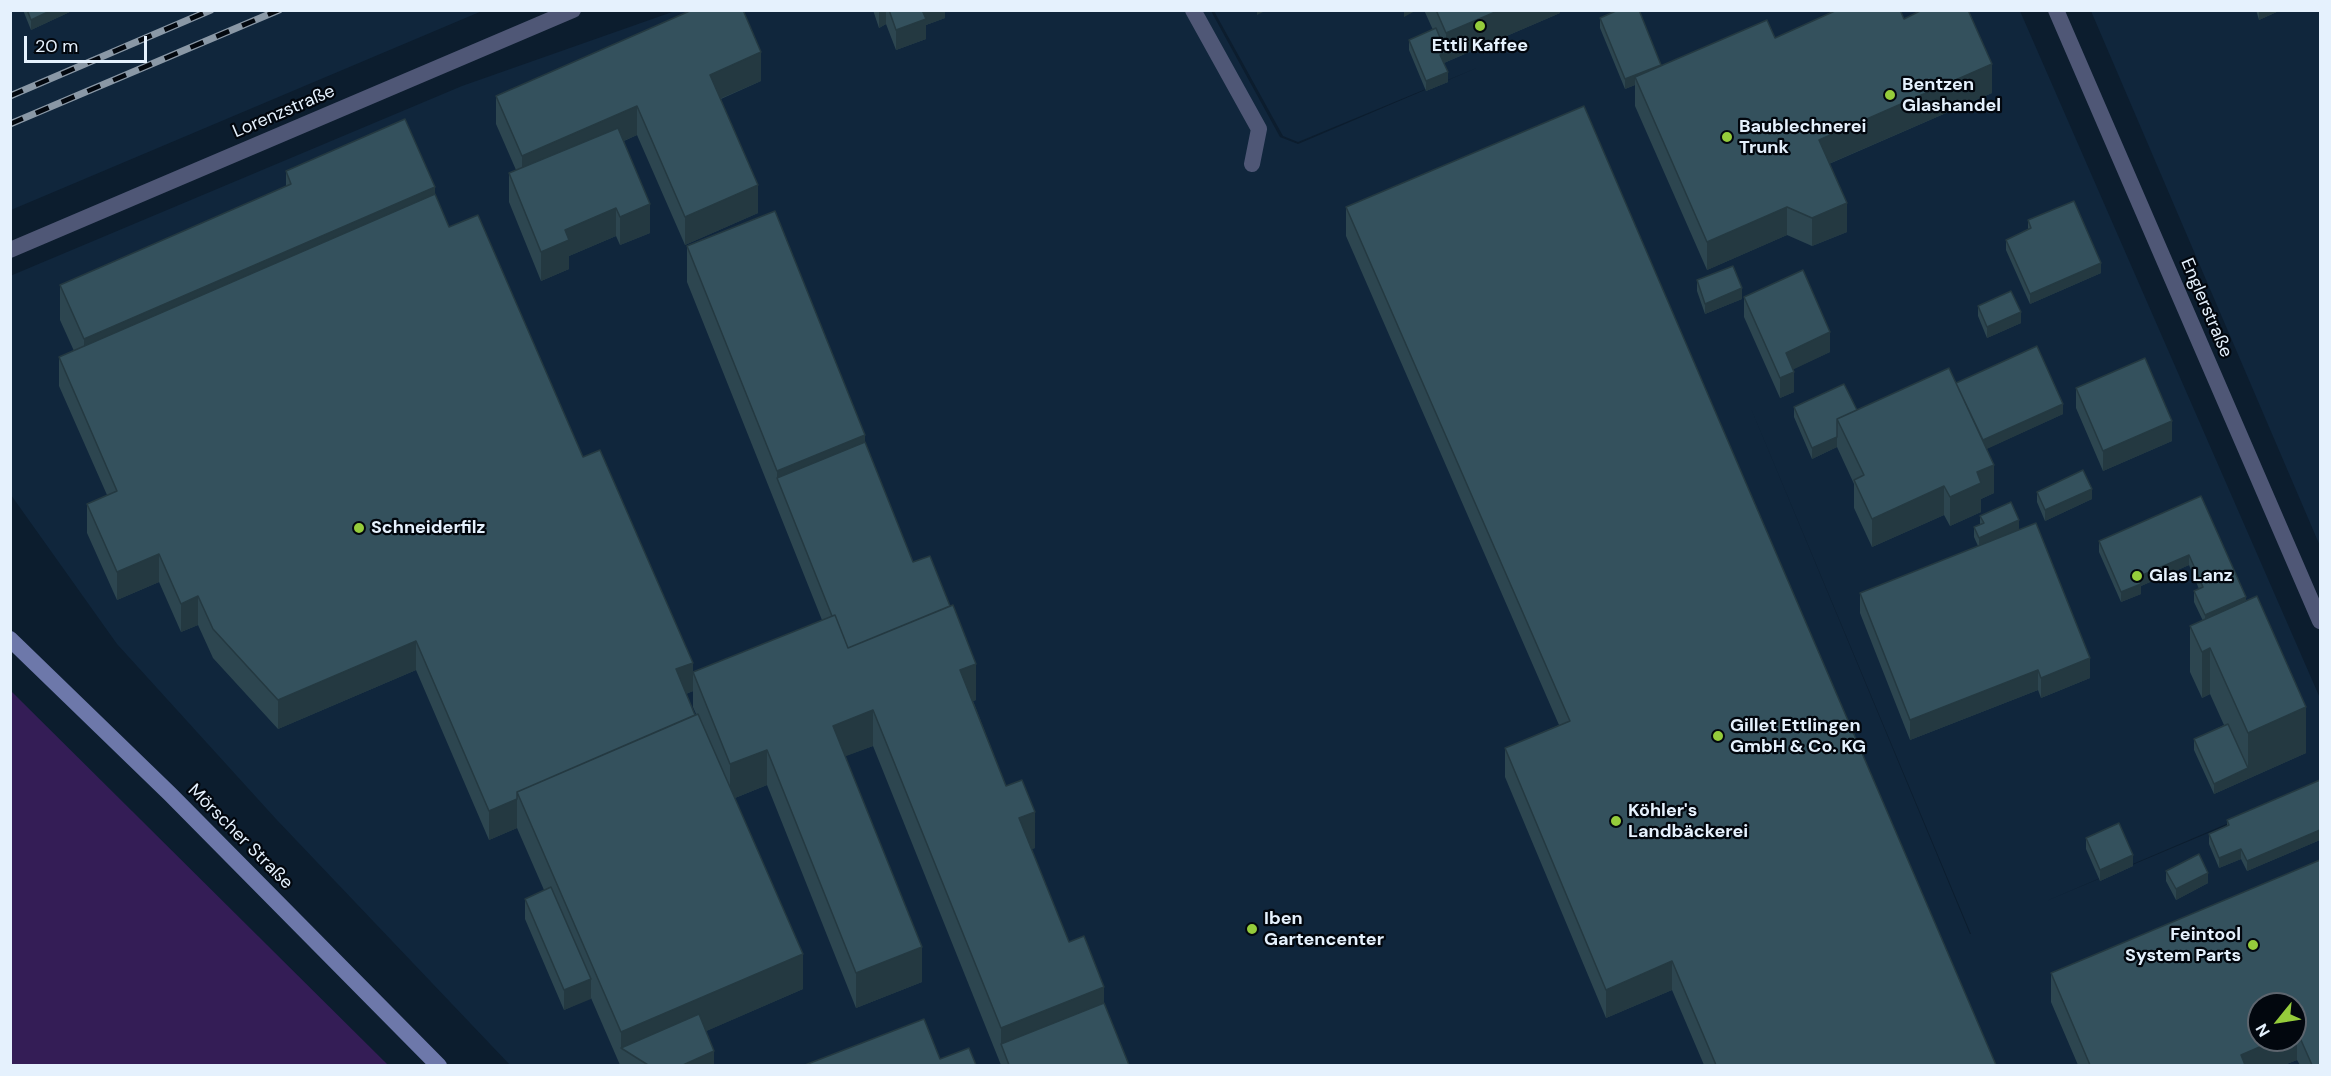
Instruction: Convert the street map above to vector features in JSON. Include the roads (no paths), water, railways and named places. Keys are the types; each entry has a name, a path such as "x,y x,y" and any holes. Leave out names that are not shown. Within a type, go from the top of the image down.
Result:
{"main road":[{"name":"Mörscher Straße","path":"10,639 170,794 439,1065"}],"street":[{"name":"Lorenzstraße","path":"10,250 573,10"},
{"path":"1193,10 1259,129 1251,164"},
{"name":"Englerstraße","path":"2056,10 2320,621"}],"railway":[{"path":"10,96 211,10"},
{"path":"10,124 279,10"}],"place":[{"name":"Ettli Kaffee","path":"1480,26"},
{"name":"Bentzen Glashandel","path":"1890,95"},
{"name":"Baublechnerei Trunk","path":"1727,137"},
{"name":"Schneiderfilz","path":"359,528"},
{"name":"Glas Lanz","path":"2137,576"},
{"name":"Gillet Ettlingen GmbH & Co. KG","path":"1718,736"},
{"name":"Köhler's Landbäckerei","path":"1616,821"},
{"name":"Iben Gartencenter","path":"1252,929"},
{"name":"Feintool System Parts","path":"2253,945"}]}
